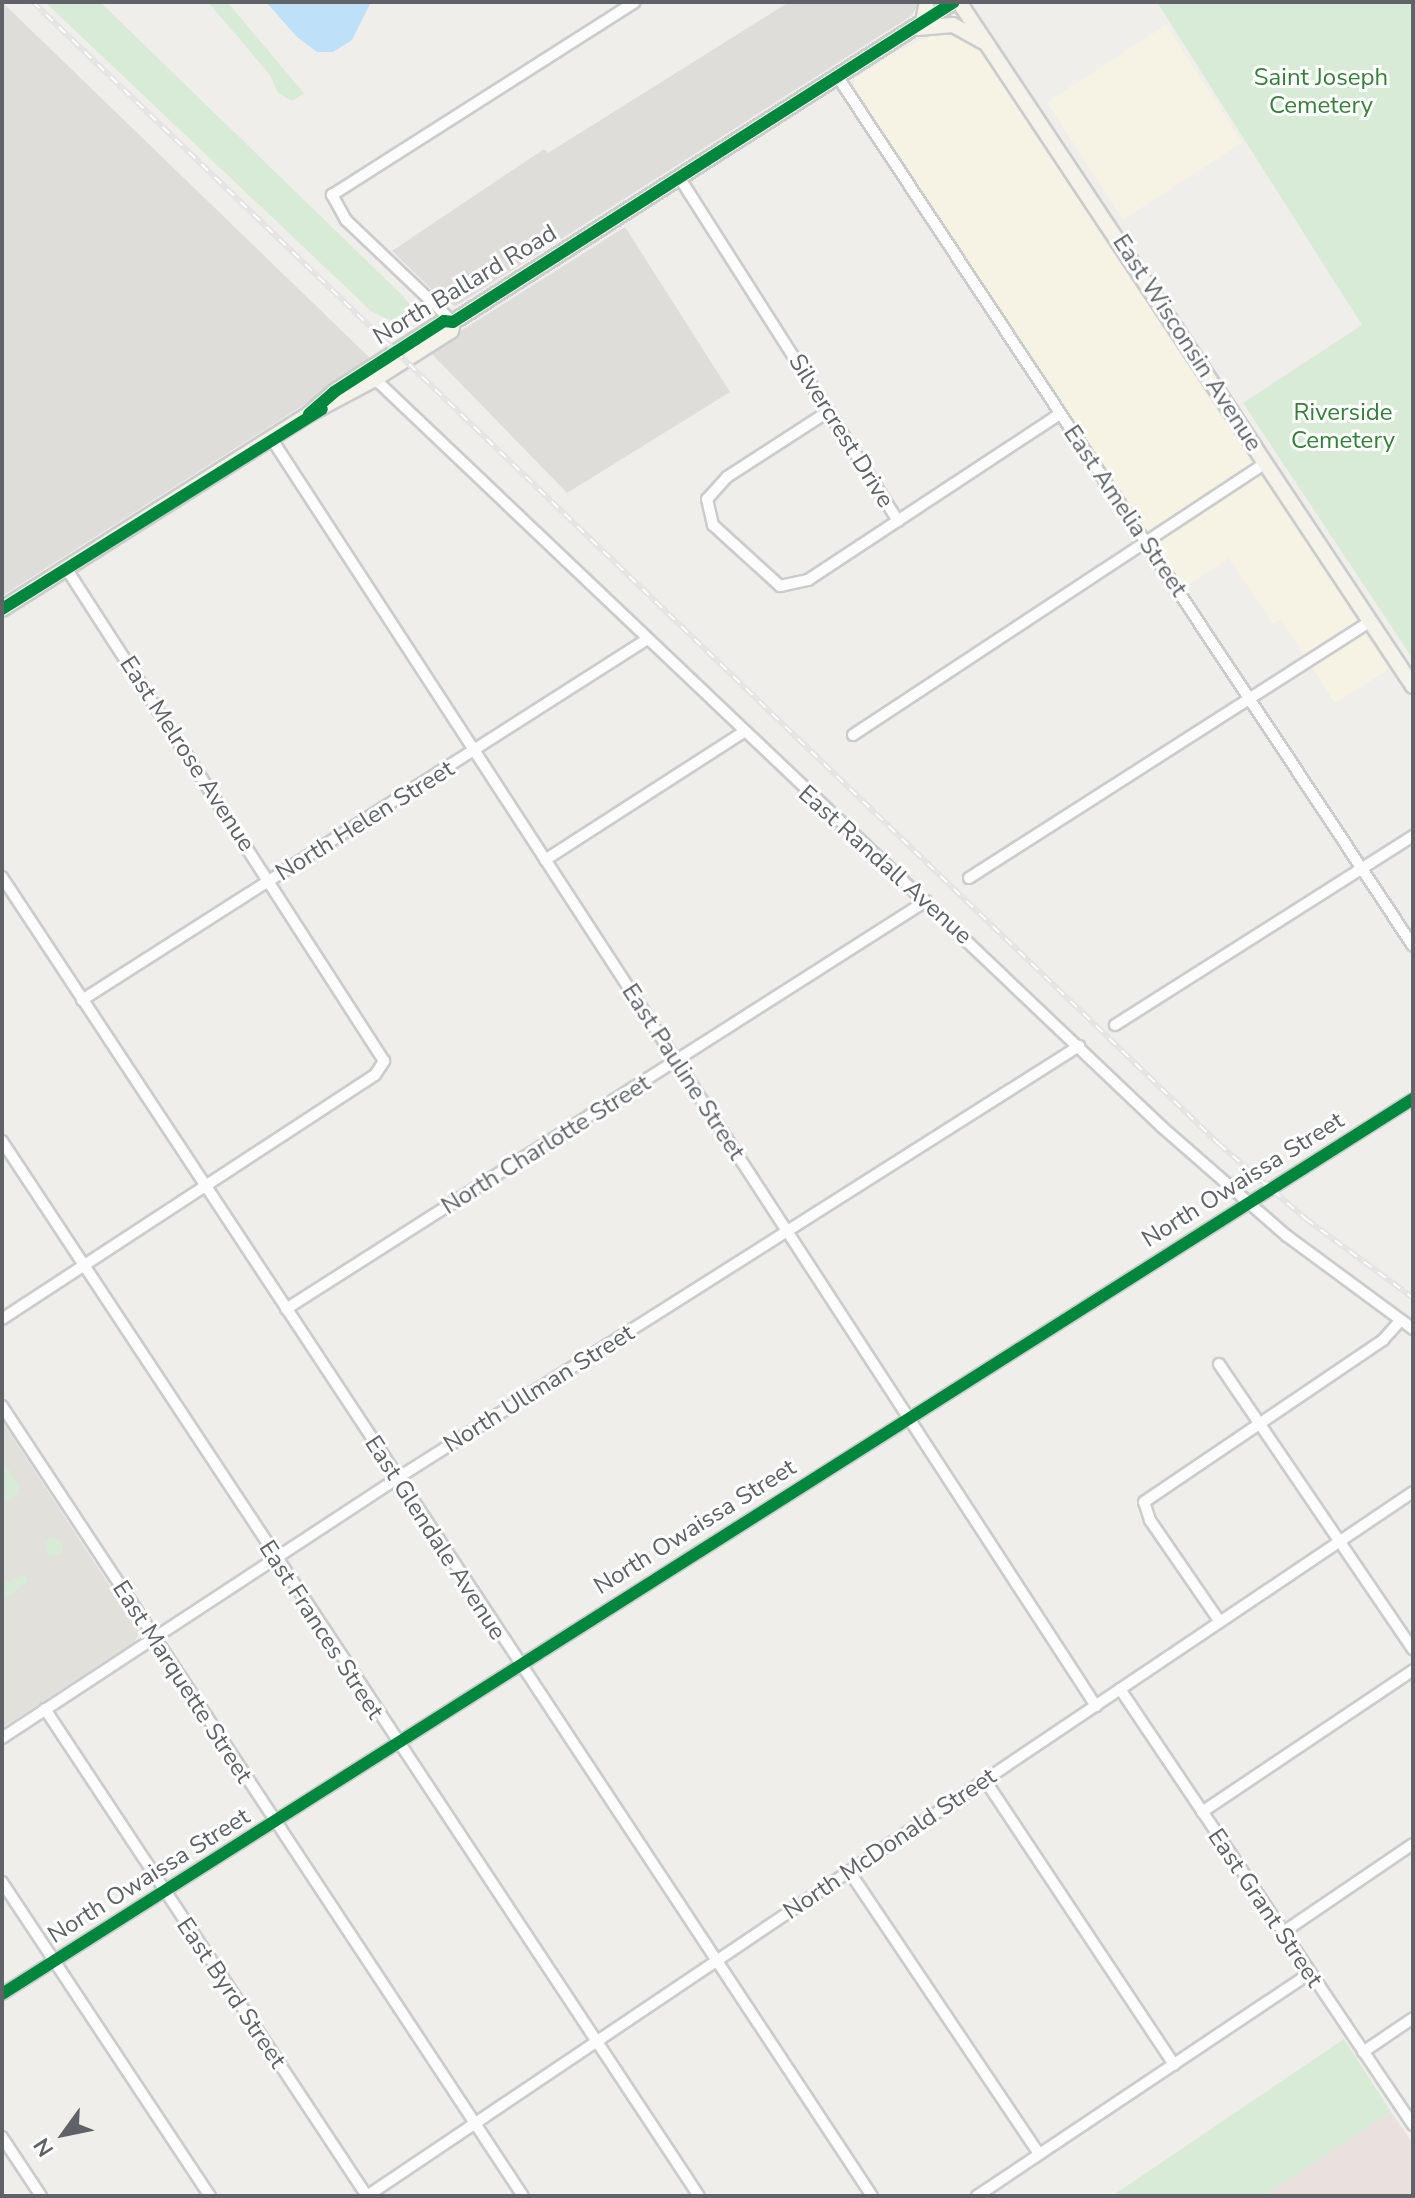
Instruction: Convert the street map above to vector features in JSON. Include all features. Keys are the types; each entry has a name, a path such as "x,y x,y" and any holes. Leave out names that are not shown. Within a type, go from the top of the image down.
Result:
{"main road":[{"path":"927,2 918,25 953,25 992,48"},
{"name":"North Ballard Road","path":"309,414 334,392 444,321 453,322 956,2"},
{"name":"East Wisconsin Avenue","path":"956,2 992,48 1413,686"},
{"name":"North Ballard Road","path":"2,609 309,414 375,379 451,331 453,322"}],"street":[{"path":"453,322 346,220 332,195 635,2"},
{"name":"East Amelia Street","path":"837,76 1413,946"},
{"name":"Silvercrest Drive","path":"679,177 898,521 1060,414"},
{"name":"East Randall Avenue","path":"375,379 742,733 926,901 1247,1204 1413,1329"},
{"path":"829,411 715,487 707,499 709,519 758,571 789,588 898,521"},
{"name":"East Pauline Street","path":"271,438 1096,1706"},
{"path":"853,735 1266,463"},
{"name":"East Melrose Avenue","path":"66,568 271,881 384,1061 375,1075 205,1185"},
{"path":"969,878 1370,622"},
{"name":"North Helen Street","path":"82,1000 646,640"},
{"path":"545,860 742,733"},
{"path":"1115,1025 1413,836"},
{"name":"East Glendale Avenue","path":"2,877 518,1665 872,2196"},
{"name":"North Charlotte Street","path":"286,1309 926,901"},
{"name":"North Ullman Street","path":"2,1738 396,1479 1079,1046"},
{"name":"North Owaissa Street","path":"2,1994 1413,1099"},
{"name":"East Frances Street","path":"2,1141 395,1743 699,2196"},
{"path":"2,1319 205,1185"},
{"path":"1220,1622 1143,1506 1156,1491 1383,1340 1400,1321"},
{"path":"1219,1364 1413,1649"},
{"name":"East Marquette Street","path":"2,1406 274,1823 523,2196"},
{"name":"North McDonald Street","path":"367,2196 1413,1492"},
{"path":"1202,1812 1413,1670"},
{"name":"East Grant Street","path":"1120,1689 1413,2125"},
{"name":"East Byrd Street","path":"45,1709 367,2196"},
{"path":"985,1780 1174,2065"},
{"path":"1282,1933 1413,1844"},
{"path":"849,1871 1039,2154"},
{"path":"2,1882 210,2196"},
{"path":"977,2196 1309,1974"},
{"path":"1363,2052 1413,2018"},
{"path":"2,2137 41,2196"}],"shaded area":[{"path":"2,2 373,361 2,596"},
{"path":"789,2 920,2 911,16 456,306 445,302 392,251 544,149 548,153"},
{"path":"1166,25 1242,142 1123,220 1047,102"},
{"path":"946,29 974,42 1389,669 1335,703 1281,619 1273,623 1229,558 1185,587 853,89 856,78 896,52"},
{"path":"625,227 730,392 567,493 429,351"},
{"path":"2,1421 140,1632 134,1642 2,1728"},
{"path":"1391,2112 1413,2144 1413,2196 1264,2196"}],"green space":[{"path":"45,2 100,2 402,295 415,311 409,321 393,322 371,311"},
{"path":"208,2 227,2 304,93 292,101 278,93 270,75"},
{"name":"Saint Joseph Cemetery","path":"1157,2 1413,2 1413,659 1243,403 1362,325"},
{"path":"2,1459 19,1486 18,1494 2,1504"},
{"path":"54,1538 63,1547 54,1556 45,1547"},
{"path":"25,1574 29,1581 2,1600 2,1584"},
{"path":"1344,2039 1391,2112 1264,2196 1112,2196"}],"water":[{"path":"266,2 371,2 352,40 333,52 317,52 297,37"}],"railway":[{"path":"33,2 1219,1144 1306,1219 1413,1298"}],"cycle path":[{"path":"309,414 334,392 444,321 453,322 954,2"},
{"path":"2,609 322,409"},
{"path":"2,1994 1413,1099"}],"park label":[{"name":"Riverside Cemetery","path":"1343,427"}]}
